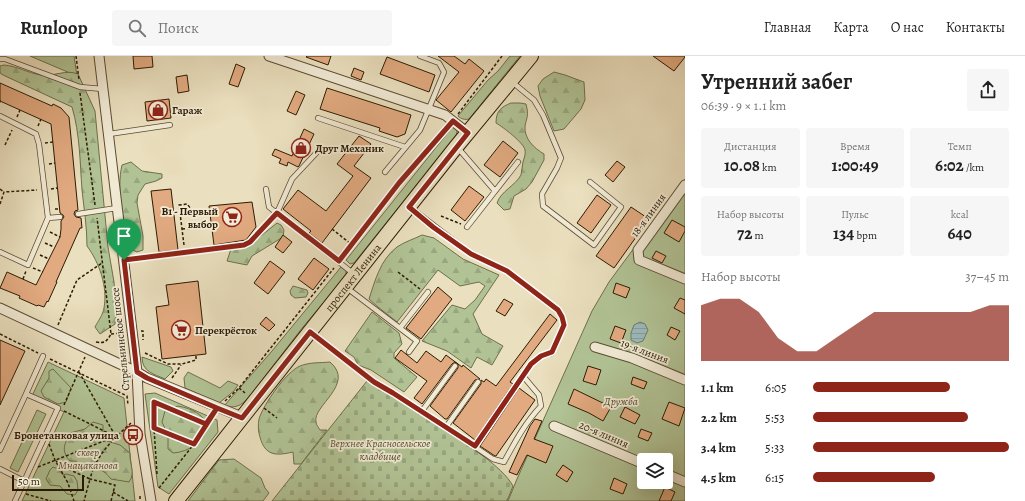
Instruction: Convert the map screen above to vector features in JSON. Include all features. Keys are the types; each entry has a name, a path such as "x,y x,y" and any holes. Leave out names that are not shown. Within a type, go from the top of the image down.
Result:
{"main road":[{"name":"проспект Ленина","path":"176,501 456,147 531,56"}],"street":[{"name":"Стрельнинское шоссе","path":"100,56 137,372 140,434 151,501"},
{"path":"269,56 445,115 468,133"},
{"name":"18-я линия","path":"685,185 638,250 639,260 685,279"},
{"path":"0,308 147,378 242,418"},
{"name":"19-я линия","path":"595,347 632,358 685,380"},
{"name":"20-я линия","path":"554,426 637,461"},
{"path":"673,477 685,482"}],"lane":[{"path":"385,172 420,130 444,72 439,63 420,56"},
{"path":"0,59 5,59 80,87 104,89"},
{"path":"510,80 534,100 543,115 561,158 542,194 543,206 594,245 621,207 590,182"},
{"path":"0,116 36,134 39,144 48,218 40,241 28,266 0,252"},
{"path":"318,118 405,147"},
{"path":"109,134 170,125"},
{"path":"456,147 495,191"},
{"path":"260,231 277,213 292,179 320,149"},
{"path":"467,226 518,162"},
{"path":"266,189 269,208 356,275"},
{"path":"409,207 433,227 471,254 507,271 558,310 562,317 564,325 552,352 541,356 531,364 475,446"},
{"path":"78,214 118,208"},
{"path":"48,218 60,216"},
{"path":"124,260 214,249"},
{"path":"346,287 417,341 409,352"},
{"path":"400,328 427,293"},
{"path":"310,332 374,382 422,411 493,459 504,462 520,434 541,406 539,396 523,376"},
{"path":"0,450 44,356"},
{"path":"422,411 455,366"},
{"path":"446,427 478,382"},
{"path":"15,501 58,408 26,394"},
{"path":"0,469 24,481"}],"path":[{"path":"157,482 158,490 194,444 217,408 239,388 399,183 453,121 502,56"},
{"path":"5,145 15,124"},
{"path":"0,189 4,192 45,190"},
{"path":"0,204 4,192"},
{"path":"185,253 179,205 187,204 194,213"},
{"path":"442,216 467,226"},
{"path":"182,229 196,228"},
{"path":"332,229 352,244"},
{"path":"44,230 60,236"},
{"path":"214,249 244,245 250,242 260,231"},
{"path":"40,241 54,247"},
{"path":"34,253 49,259"},
{"path":"58,325 78,280 102,263"},
{"path":"28,266 43,272"},
{"path":"398,272 427,293"},
{"path":"111,334 143,331 145,354 168,364 182,364 196,360 196,355"},
{"path":"0,334 127,396 129,410"},
{"path":"86,356 62,410 116,436"},
{"path":"167,386 182,364"},
{"path":"79,372 116,436"},
{"path":"157,474 154,402 206,424"},
{"path":"84,501 90,478 98,458 116,436 131,423 132,431"},
{"path":"154,428 194,444"},
{"path":"47,432 55,460 68,483 74,501"},
{"path":"29,470 71,455 116,436"},
{"path":"55,460 68,469 90,478 115,485 111,501"},
{"path":"19,492 52,501"},
{"path":"113,492 128,501"},
{"path":"139,493 140,501"}],"green space":[{"path":"30,56 74,56 77,76"},
{"path":"510,56 520,56 469,119 459,117 458,116 488,80 498,71"},
{"path":"4,65 41,75 69,72 78,74 95,111 108,247 114,282 116,317 115,324 100,334 95,327 102,316 105,300 104,283 99,267 87,246 78,138 72,107 3,75 0,73 0,66"},
{"path":"554,72 584,82 585,100 581,109 564,129 554,131 540,96 538,86 543,79"},
{"path":"511,103 526,104 528,114 525,126 526,135 530,143 544,154 544,160 532,182 526,189 514,196 510,209 504,210 497,203 502,195 521,175 525,153 524,147 517,139 496,123 498,112 504,106"},
{"path":"454,125 457,131 456,136 354,263 350,264 346,260"},
{"path":"131,162 142,171 162,174 162,178 145,184 138,195 137,203 143,236 143,250 137,252 130,249 120,196 120,175 122,165"},
{"name":"Дружба","path":"685,179 685,501 508,501 592,311 609,282"},
{"path":"277,223 281,225 284,230 283,237 252,256 247,265 227,261 231,249 252,243"},
{"path":"422,235 434,238 463,259 499,275 473,314 482,334 503,346 492,365 477,357 471,368 447,351 422,341 452,305 465,309 475,300 485,286 479,282 460,286 438,270 397,322 369,299 379,271 386,258 400,245"},
{"path":"341,267 346,271 346,276 303,327 249,397 240,405 233,407 224,406 272,351"},
{"path":"293,286 307,290 308,293 306,297 295,298 291,295 290,291"},
{"path":"372,312 399,333 402,344 394,353 394,358 417,377 404,392 371,370 358,365 354,357 345,351"},
{"path":"142,357 171,367 173,371 165,379 157,376 146,369"},
{"name":"сквер Мнацаканова","path":"48,362 124,398 135,501 22,501 64,412 32,396"},
{"path":"330,362 337,370 338,378 336,386 320,409 316,422 320,430 327,430 301,464 294,464 293,452 276,454 268,451 262,443 258,426 261,413 270,398 294,369 311,363"},
{"path":"53,369 71,388 66,402 58,404 44,397 41,391 49,378 49,371"},
{"path":"188,372 220,388 228,381 238,385 234,391 219,403 185,388 184,378"},
{"name":"Верхнее Красносельское кладбище","path":"367,381 408,405 492,463 508,478 513,486 507,501 272,501"},
{"path":"155,393 217,420 218,432 169,494 158,487 145,394"},
{"path":"178,406 196,412 203,418 208,427 203,437 195,445 185,451 173,453 168,449 168,435 162,422 165,411"},
{"path":"37,410 46,414 18,472 10,468"},
{"path":"93,422 103,425 103,431 107,441 120,445 130,453 132,475 129,482 111,479 106,473 98,469 87,470 76,461 70,461 65,454 64,448 70,433 85,429"},
{"path":"234,459 261,478 269,493 263,501 188,501 219,460"},
{"path":"53,467 58,469 63,475 66,474 74,476 77,481 78,490 75,495 67,494 60,486 50,485 46,479"}],"water":[{"path":"640,322 645,324 648,330 643,341 637,343 631,340 631,333 634,325"}],"building":[{"path":"133,56 152,56 153,67 134,69"},
{"path":"331,56 328,65 306,57"},
{"path":"438,56 454,56 465,64 469,59 484,71 451,112 436,100 459,72"},
{"path":"653,56 685,56 685,57 674,71"},
{"path":"387,57 435,75 429,92 380,74"},
{"path":"236,64 245,68 238,87 229,84"},
{"path":"354,68 364,72 361,80 351,76"},
{"path":"187,75 189,91 178,93 176,77"},
{"path":"0,83 52,106 53,104 61,108 69,117 78,210 75,211 74,214 76,217 81,218 82,228 80,228 48,302 47,301 44,307 37,306 19,298 20,296 0,288 7,272 36,285 60,237 61,221 64,217 60,213 51,124 0,101"},
{"path":"327,88 411,115 405,134 397,137 379,131 380,128 320,109"},
{"path":"296,91 305,95 296,115 287,111"},
{"name":"Гараж","path":"169,99 171,118 147,121 145,102"},
{"name":"Друг Механик","path":"304,129 314,134 299,166 298,167 288,162 287,166 279,163 281,159 272,155 275,149 292,156"},
{"path":"359,136 371,144 354,166 371,178 322,243 309,233 311,231 283,209 298,190 326,211 353,176 337,164"},
{"path":"503,141 518,153 500,177 484,165"},
{"path":"617,161 625,167 613,182 605,175"},
{"path":"469,186 484,197 465,221 451,210"},
{"path":"171,189 178,250 159,252 151,191"},
{"path":"597,195 611,205 591,233 577,223"},
{"name":"В1 - Первый выбор","path":"252,202 256,227 246,240 214,245 209,206"},
{"path":"631,207 649,219 614,268 596,256"},
{"path":"672,220 685,227 685,231 679,242 664,233"},
{"path":"283,235 292,242 283,253 275,247"},
{"path":"656,251 666,256 662,263 652,258"},
{"path":"314,258 329,269 313,290 298,279"},
{"path":"270,261 285,272 268,294 254,283"},
{"name":"Перекрёсток","path":"198,281 206,354 162,359 156,307 169,305 166,285"},
{"path":"616,283 630,288 626,298 613,293"},
{"path":"438,287 452,299 421,339 406,328"},
{"path":"680,298 685,300 685,314 674,308"},
{"path":"504,299 513,304 505,316 496,311"},
{"path":"550,314 557,320 510,382 513,384 475,440 453,423 481,384 481,380 484,382 486,379 496,386"},
{"path":"266,317 275,325 269,331 260,324"},
{"path":"615,326 626,330 621,343 610,339"},
{"path":"671,327 680,331 675,340 667,335"},
{"path":"0,340 25,351 0,405"},
{"path":"401,350 417,363 426,351 441,362 446,355 458,364 455,362 452,364 422,404 414,398 427,381 395,358"},
{"path":"458,364 462,367 463,365 480,379 475,380 447,419 445,419 430,406 458,368"},
{"path":"588,366 601,370 596,385 583,381"},
{"path":"633,377 647,382 644,389 631,384"},
{"path":"519,388 535,400 495,456 480,446"},
{"path":"574,389 611,407 603,421 568,404"},
{"path":"669,402 685,408 679,426 662,419"},
{"path":"625,407 640,415 635,424 620,417"},
{"path":"535,419 542,421 534,439 553,446 546,463 527,455 517,475 509,472 530,426"},
{"path":"641,429 652,433 648,441 638,437"},
{"path":"563,465 573,472 567,482 556,475"},
{"path":"614,478 627,484 623,494 610,489"},
{"path":"664,489 669,489 675,492 671,501 659,501"}],"place":[{"name":"Гараж","path":"158,110"},
{"name":"Друг Механик","path":"301,148"},
{"name":"В1 - Первый выбор","path":"232,217"},
{"name":"Перекрёсток","path":"181,330"},
{"name":"Бронетанковая улица","path":"133,435"}],"route":[{"path":"124,260 137,372 147,378 217,408 206,424 154,402 154,428 194,444 217,408 242,418 310,332 374,382 475,446 531,364 541,356 552,352 564,325 558,310 507,271 471,254 433,227 409,207 468,133 453,121 399,183 339,261 277,213 250,242 244,245 124,260"}]}
